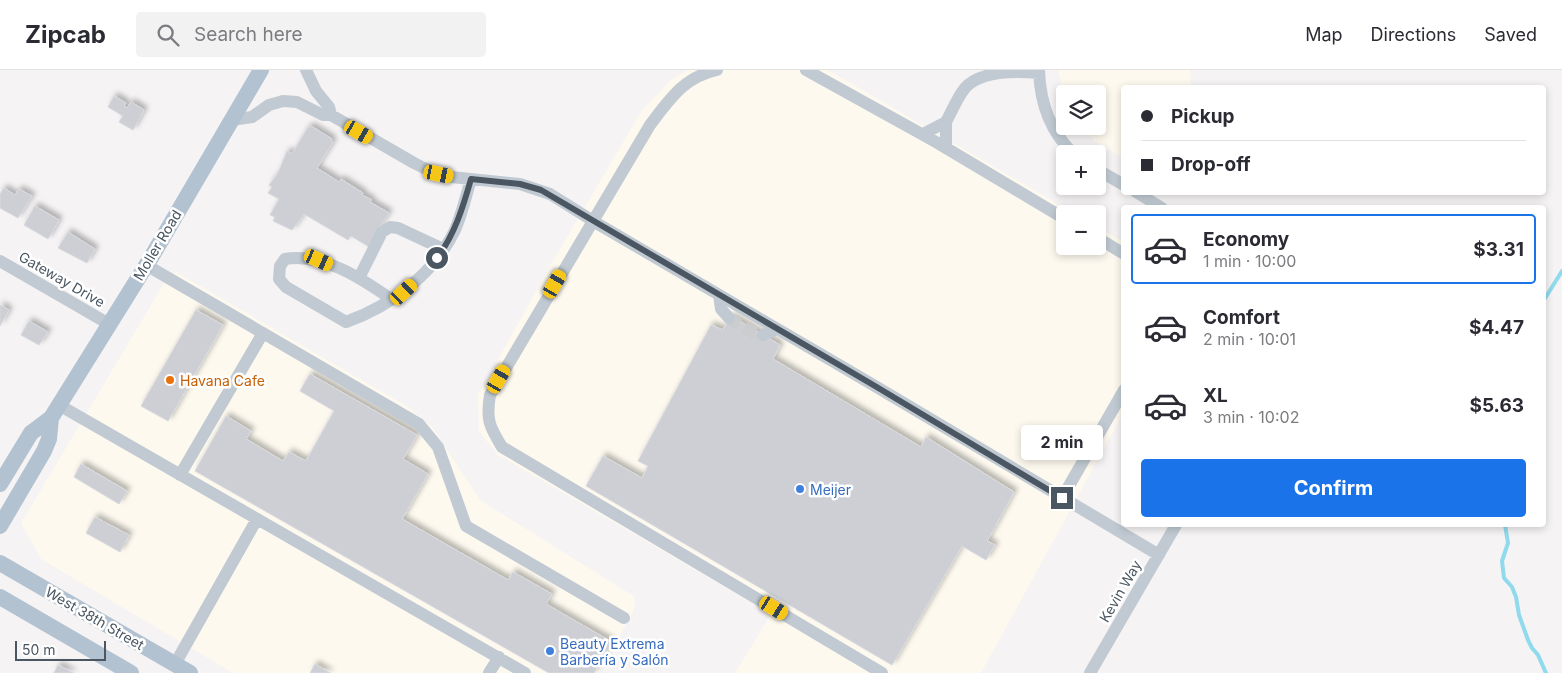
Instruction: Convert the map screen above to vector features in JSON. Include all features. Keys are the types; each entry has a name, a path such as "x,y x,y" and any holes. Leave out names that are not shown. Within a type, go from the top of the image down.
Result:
{"main road":[{"name":"Moller Road","path":"0,484 31,432 55,412 146,265 261,70"},
{"name":"Moller Road","path":"0,526 44,451 49,439 55,412"},
{"name":"West 38th Street","path":"0,563 190,673"},
{"path":"0,597 131,673"}],"street":[{"path":"306,70 316,92 329,107 331,115"},
{"path":"717,70 702,73 675,93 650,125 490,395 487,412 492,431 502,446 882,673"},
{"path":"806,70 946,147 1056,214"},
{"path":"946,147 946,122 966,86 984,75 1008,70 1039,71 1040,90 1048,118 1066,145"},
{"path":"232,120 252,117 269,105 283,101 298,102 323,115 331,115 422,168 439,174 520,184 541,190 1159,555"},
{"path":"923,134 946,122"},
{"path":"1106,175 1121,183"},
{"path":"391,299 367,282 319,260 297,257 285,259 280,266 280,279 286,287 346,322 363,316 404,292 431,266 455,230 471,179"},
{"path":"1141,195 1157,205"},
{"path":"359,278 382,232 390,227 398,228 443,250"},
{"path":"1106,243 1121,252"},
{"name":"Gateway Drive","path":"0,261 109,324"},
{"path":"146,265 419,424 438,447 466,526 624,618"},
{"path":"719,295 721,309 730,318"},
{"path":"763,335 777,329"},
{"path":"180,475 263,333"},
{"path":"1062,498 1121,395"},
{"path":"55,412 180,475 525,673"},
{"path":"175,664 257,519"},
{"name":"Kevin Way","path":"1090,673 1175,527"},
{"path":"489,673 499,657"}],"shaded area":[{"path":"688,70 828,70 1060,205 1056,205 1056,255 1106,255 1106,232 1121,240 1121,417 981,673 735,673 771,614 497,454 479,431 478,395 553,261 642,110 672,79"},
{"path":"1058,70 1190,70 1191,85 1121,85 1121,156 1106,148 1106,145 1095,142 1090,135 1106,135 1106,85 1062,85"},
{"path":"176,272 408,407 433,428 480,500 635,597 634,610 599,673 233,673 41,559 21,523 166,280"}],"building":[{"path":"114,96 126,103 124,106 127,108 131,102 144,110 133,130 119,122 123,116 108,107"},
{"path":"311,126 332,139 331,141 333,142 317,168 339,182 341,179 372,200 370,202 389,213 376,232 369,247 351,236 348,240 304,214 292,230 273,221 275,217 270,215 279,199 268,193 272,187 269,185 278,173 287,151 292,154 308,127 310,128"},
{"path":"4,188 15,195 19,189 32,196 18,218 0,208 0,194"},
{"path":"35,206 59,220 48,239 24,225"},
{"path":"68,232 95,249 87,263 58,248"},
{"path":"0,305 9,310 0,326"},
{"path":"196,310 223,325 168,421 141,406"},
{"name":"Meijer","path":"731,316 780,345 773,359 921,447 926,437 1014,492 987,541 995,545 986,560 962,546 892,665 586,486 603,456 642,478 648,466 638,461 711,325 723,330"},
{"path":"29,321 48,332 39,345 21,335"},
{"path":"310,374 417,435 403,459 428,474 402,519 508,580 513,572 552,594 546,604 612,642 594,673 549,673 195,471 226,416 251,431 246,439 283,461 289,452 306,461 334,411 300,391"},
{"path":"81,464 127,491 119,504 74,477"},
{"path":"95,517 129,535 120,552 86,533"},
{"path":"315,664 330,673 310,673"},
{"path":"58,665 73,673 54,673"}],"waterway":[{"path":"1546,297 1562,271"},
{"path":"1505,527 1508,543 1502,561 1504,578 1512,587 1528,640 1538,655 1546,673"}],"tunnel":[{"path":"729,318 758,335 763,335"}],"place":[{"name":"Havana Cafe","path":"170,380"},
{"name":"Meijer","path":"800,489"},
{"name":"Beauty Extrema Barbería y Salón","path":"550,651"}],"route":[{"path":"437,258 455,230 471,179 520,184 541,190 1062,498"}]}
